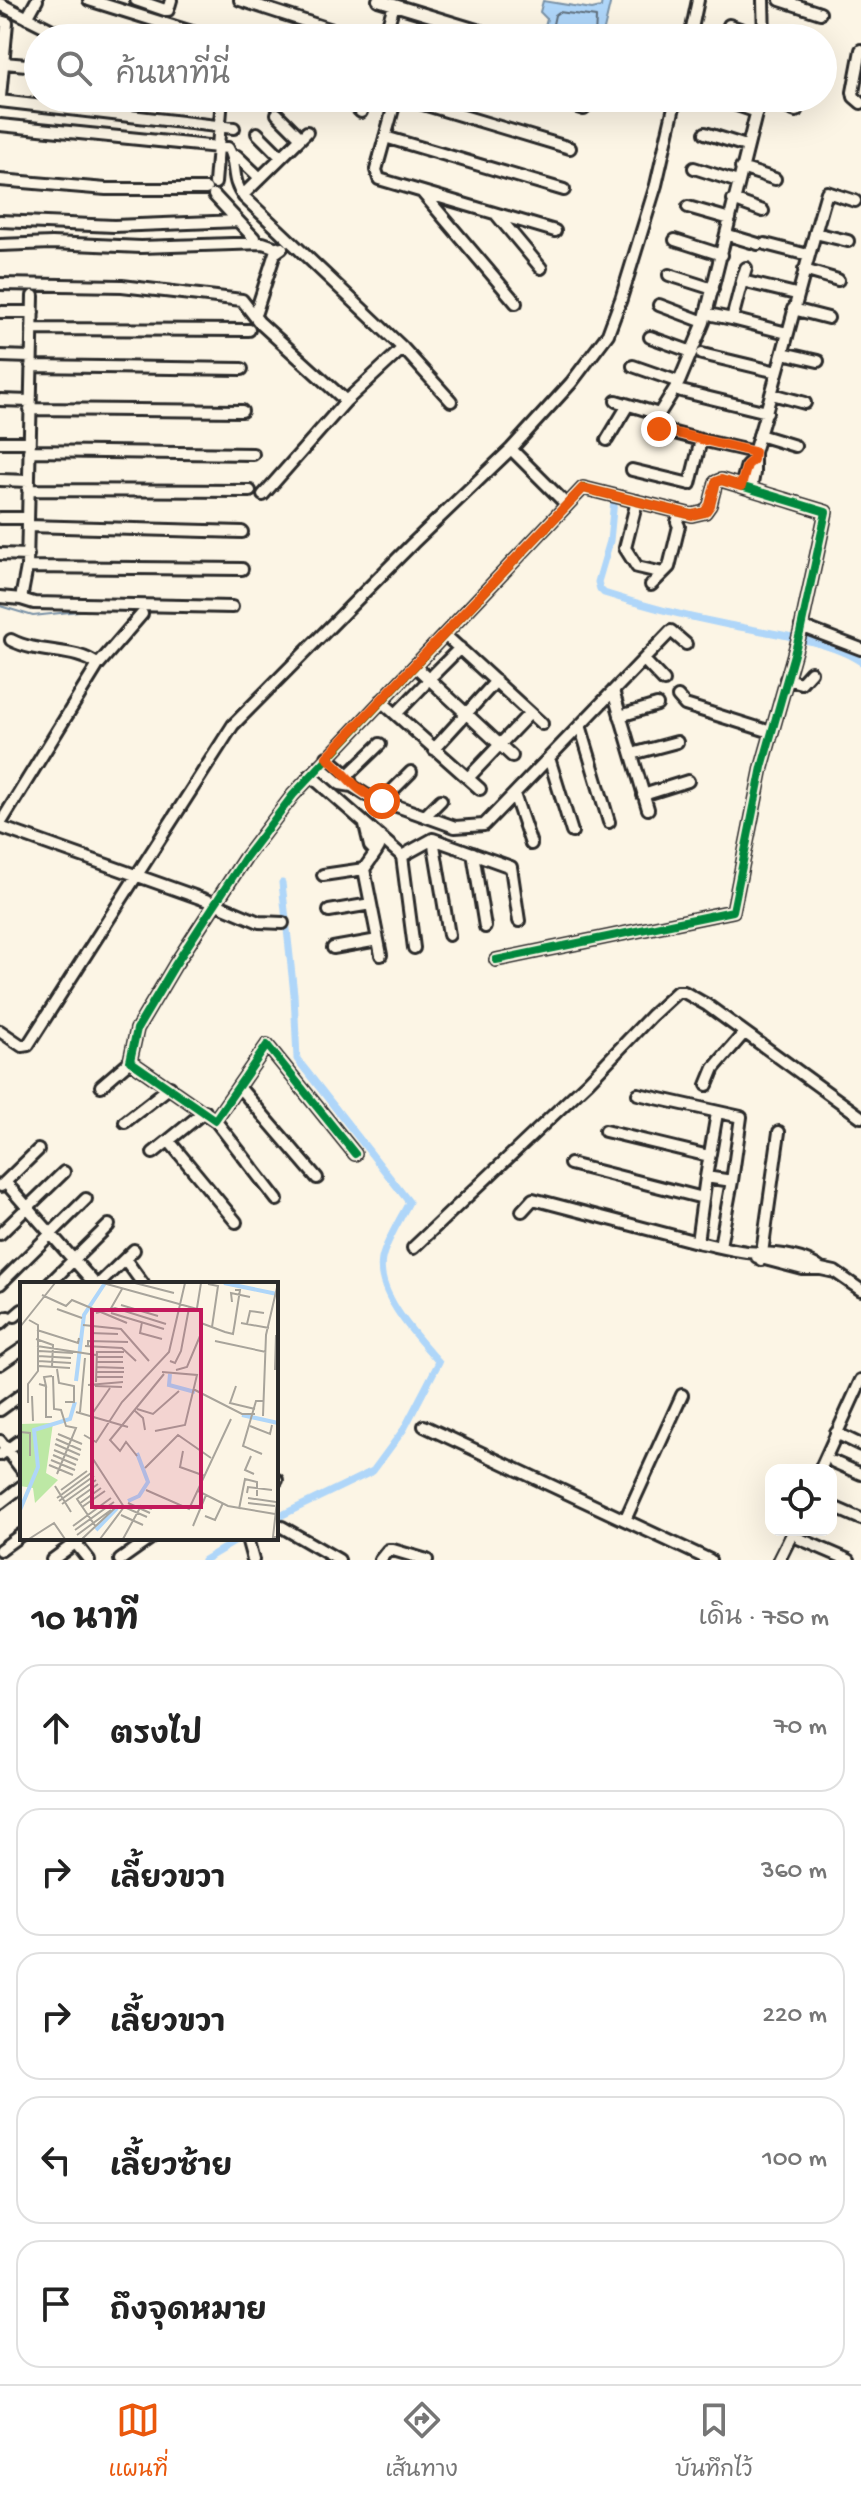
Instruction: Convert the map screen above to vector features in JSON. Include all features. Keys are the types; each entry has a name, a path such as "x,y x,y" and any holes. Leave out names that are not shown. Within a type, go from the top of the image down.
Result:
{"street":[{"path":"27,18 37,0"},
{"path":"89,0 166,24"},
{"path":"136,0 168,10 171,0"},
{"path":"240,0 314,24"},
{"path":"378,0 457,24"},
{"path":"693,24 698,0"},
{"path":"780,0 820,13"},
{"path":"764,1 764,24"},
{"path":"0,4 41,24"},
{"path":"388,24 394,5"},
{"path":"0,21 7,23 0,99 24,102"},
{"path":"861,50 853,92 861,103"},
{"path":"4,63 24,65"},
{"path":"106,112 234,128"},
{"path":"222,112 211,189 254,238"},
{"path":"392,112 376,175 379,179 555,231"},
{"path":"450,112 570,148"},
{"path":"0,1031 22,1046 28,1045 226,734 242,714 511,449 571,383 608,334 656,185 673,112"},
{"path":"616,401 659,414 680,386 697,353 728,235 746,146 757,112"},
{"path":"243,195 304,135 277,114"},
{"path":"0,125 228,148 233,157 234,178 243,195 403,348 451,401"},
{"path":"257,133 281,157"},
{"path":"705,133 746,146"},
{"path":"385,137 564,190"},
{"path":"237,156 260,178"},
{"path":"694,168 738,182"},
{"path":"741,168 775,179"},
{"path":"0,180 106,189 211,189"},
{"path":"421,190 516,303"},
{"path":"746,487 755,466 753,456 827,192 855,201"},
{"path":"733,200 763,211"},
{"path":"688,207 730,219"},
{"path":"495,213 541,268"},
{"path":"0,221 114,226 238,221"},
{"path":"815,233 848,241"},
{"path":"728,235 808,255"},
{"path":"675,240 722,255"},
{"path":"256,312 275,253 289,241"},
{"path":"0,245 52,243 141,247 263,243 280,249"},
{"path":"732,319 746,268"},
{"path":"804,270 838,280"},
{"path":"669,275 713,289"},
{"path":"742,281 796,294"},
{"path":"0,284 134,287 242,300 259,322 346,401"},
{"path":"21,599 28,561 33,296"},
{"path":"659,305 787,333"},
{"path":"793,309 828,318"},
{"path":"0,312 33,312"},
{"path":"32,329 249,330"},
{"path":"650,337 697,353 777,372"},
{"path":"263,495 346,401 403,348"},
{"path":"783,353 818,361"},
{"path":"0,356 31,362 242,369"},
{"path":"633,366 680,386 767,412"},
{"path":"772,394 805,403"},
{"path":"0,400 30,405 242,411"},
{"path":"607,440 628,405"},
{"path":"659,429 753,456"},
{"path":"759,435 795,446"},
{"path":"632,470 690,484 701,440"},
{"path":"0,442 29,447 253,454"},
{"path":"511,449 566,504"},
{"path":"0,480 28,485 250,491"},
{"path":"101,1086 130,1061 137,1029 214,903 310,775 583,488 692,515 705,512 716,482 721,480 826,512 799,633 747,833 733,911 496,960"},
{"path":"637,501 625,548 637,567 663,573"},
{"path":"651,585 669,567 680,513"},
{"path":"679,526 692,515"},
{"path":"0,518 242,532"},
{"path":"0,554 28,561 242,569"},
{"path":"0,597 34,603 232,607"},
{"path":"142,614 98,665 0,826 259,922 283,923"},
{"path":"327,757 366,795 455,827 484,825 671,631 686,644"},
{"path":"799,633 861,649"},
{"path":"445,635 542,724"},
{"path":"11,640 35,649 83,655 98,665"},
{"path":"434,674 460,648"},
{"path":"644,660 664,681"},
{"path":"415,666 512,756"},
{"path":"786,679 801,683 811,672"},
{"path":"434,749 496,681"},
{"path":"396,714 424,685"},
{"path":"613,691 648,809"},
{"path":"678,697 685,705 771,732"},
{"path":"381,701 480,789"},
{"path":"620,716 657,705"},
{"path":"468,778 530,713"},
{"path":"580,725 609,822"},
{"path":"632,754 677,742"},
{"path":"319,766 340,784 350,781 380,744"},
{"path":"549,758 572,832"},
{"path":"382,801 411,772"},
{"path":"310,775 402,856 414,948"},
{"path":"643,795 688,781"},
{"path":"514,794 531,844"},
{"path":"425,816 441,800"},
{"path":"365,824 370,846 376,852"},
{"path":"323,875 364,869 379,847 376,833"},
{"path":"402,856 433,839 511,867 519,921"},
{"path":"433,839 449,935"},
{"path":"473,853 485,927"},
{"path":"364,869 381,955"},
{"path":"329,911 371,904"},
{"path":"333,948 378,940"},
{"path":"413,1248 588,1082 677,992 684,992 707,1005 861,1117"},
{"path":"707,1085 714,1068 744,1033"},
{"path":"215,1120 267,1045 355,1154"},
{"path":"130,1061 215,1120 277,1200"},
{"path":"125,1122 170,1087"},
{"path":"239,1087 317,1178"},
{"path":"638,1094 741,1117 720,1246"},
{"path":"153,1153 205,1111"},
{"path":"697,1242 717,1113"},
{"path":"605,1131 709,1156"},
{"path":"762,1255 779,1132"},
{"path":"169,1141 236,1222"},
{"path":"38,1150 2,1185 28,1207 95,1282"},
{"path":"570,1164 703,1198"},
{"path":"0,1234 64,1172"},
{"path":"706,1177 732,1181"},
{"path":"0,1284 86,1199"},
{"path":"522,1211 533,1199 697,1242 811,1261 821,1269 835,1272 861,1290"},
{"path":"51,1282 109,1225"},
{"path":"99,1282 134,1250"},
{"path":"125,1259 142,1282"},
{"path":"0,1364 20,1350"},
{"path":"823,1464 861,1380"},
{"path":"0,1410 20,1395"},
{"path":"625,1520 682,1395"},
{"path":"424,1426 710,1560"},
{"path":"836,1433 861,1445"},
{"path":"20,1440 2,1449 20,1468"},
{"path":"834,1462 861,1474"},
{"path":"0,1503 20,1488"},
{"path":"837,1509 861,1519"},
{"path":"282,1527 339,1560"},
{"path":"0,1550 20,1535"},
{"path":"779,1560 796,1536"},
{"path":"799,1536 849,1560"},
{"path":"52,1560 76,1540 89,1560"},
{"path":"120,1560 148,1540"},
{"path":"248,1541 253,1560"},
{"path":"380,1560 388,1550 427,1560"}],"water":[{"path":"602,0 611,0 605,24 546,24 547,19 540,12 543,1 592,9 601,7"}],"waterway":[{"path":"614,500 610,541 598,582 604,593 679,614 814,642 861,662"},
{"path":"0,606 33,616 97,609"},
{"path":"278,1517 373,1471 404,1429 439,1362 391,1301 382,1272 386,1246 409,1202 297,1059 294,994 282,883"},
{"path":"204,1560 238,1540"}],"cycle path":[{"path":"355,1154 267,1045 215,1120 130,1061 137,1029 245,858 293,795 583,488 692,515 705,512 716,482 721,480 826,512 800,633 762,767 733,911 496,960"}],"route":[{"path":"382,801 352,786 348,775 327,757 583,488 692,515 705,512 716,482 721,480 741,486 754,452 659,429"}]}
